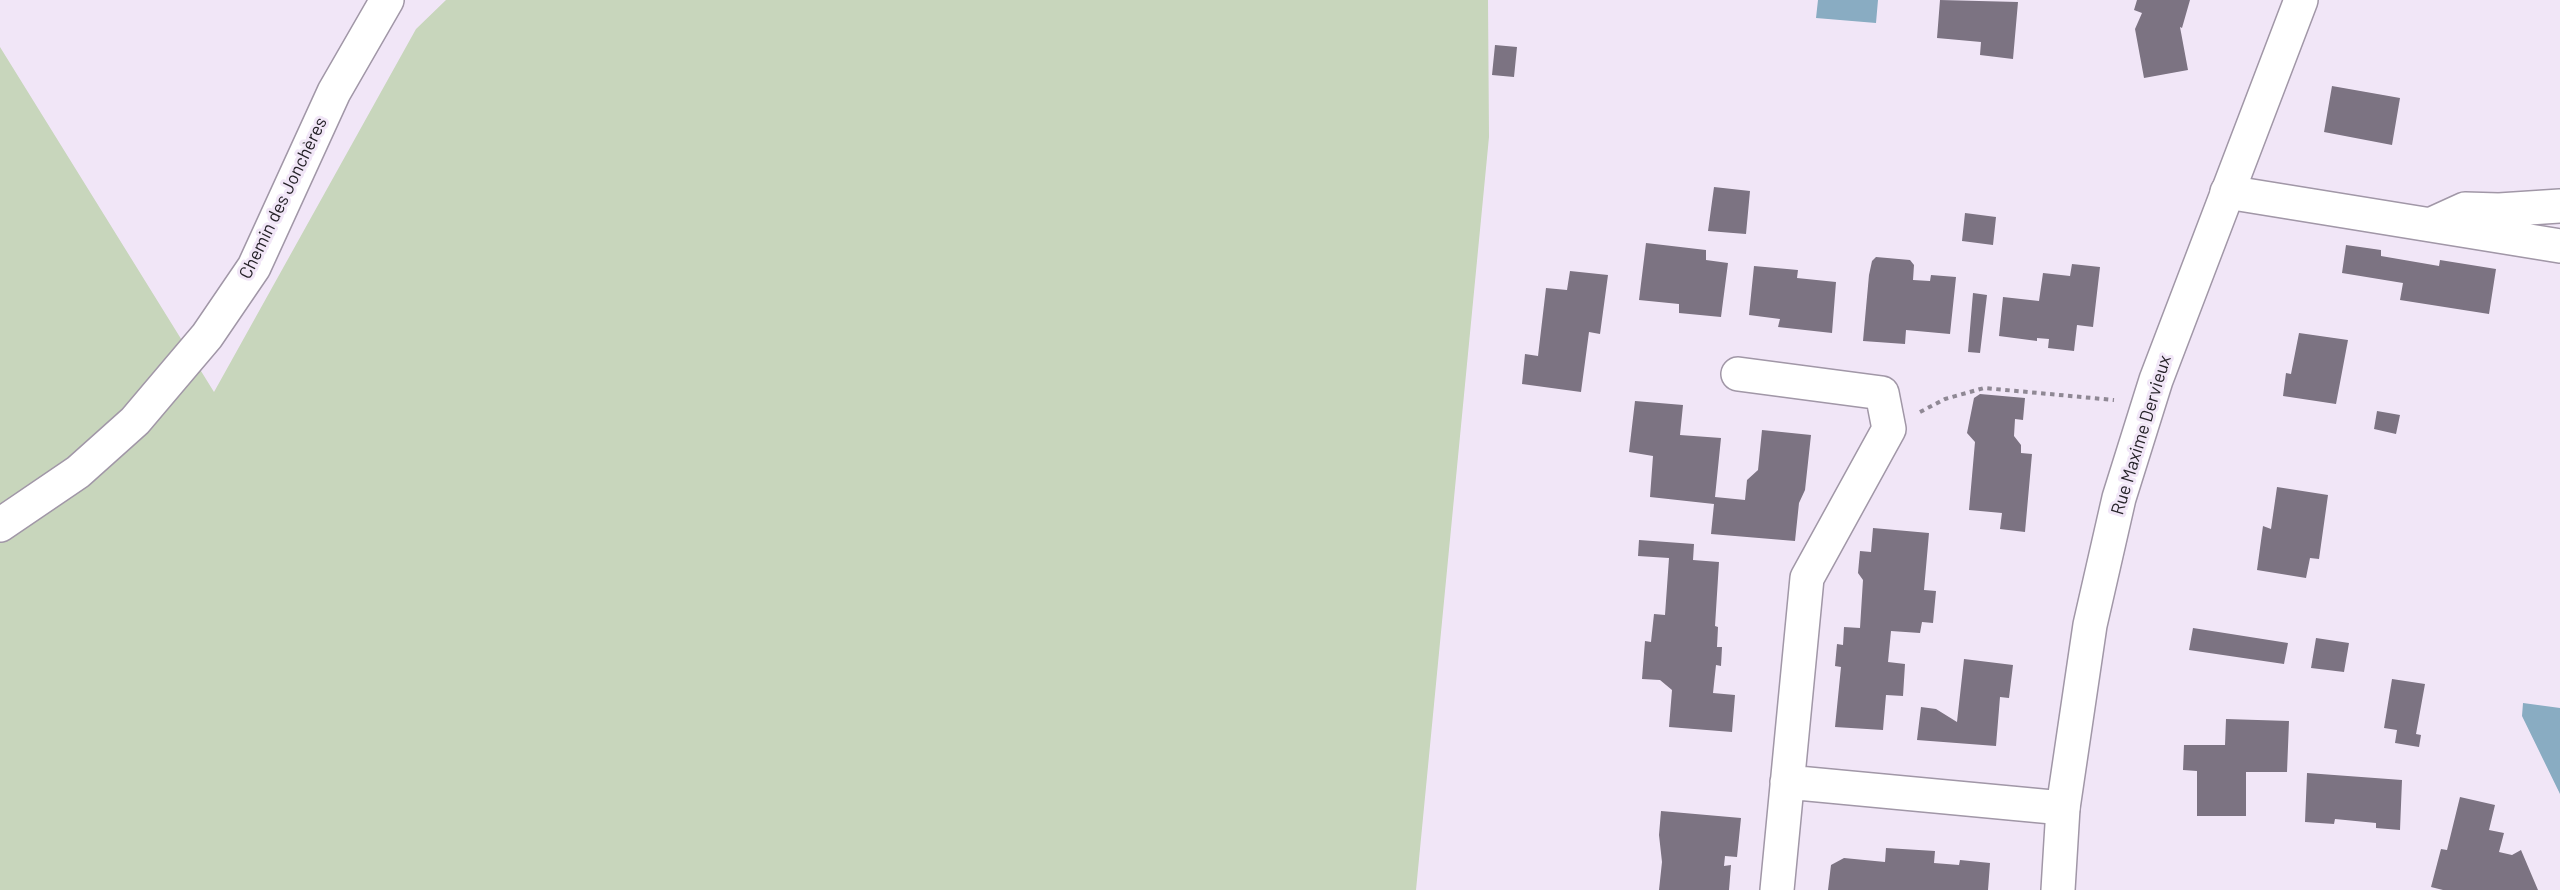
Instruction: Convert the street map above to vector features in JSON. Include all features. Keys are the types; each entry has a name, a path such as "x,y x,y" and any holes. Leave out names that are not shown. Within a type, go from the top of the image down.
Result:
{"street":[{"name":"Chemin des Jonchères","path":"0,525 78,472 135,422 207,336 254,267 334,92 387,0"},
{"name":"Rue Maxime Dervieux","path":"2058,890 2063,808 2090,625 2120,498 2146,410 2301,0"},
{"path":"2227,192 2560,246"},
{"path":"2428,226 2465,209 2499,210 2560,206"},
{"path":"1738,374 1881,393 1889,429 1807,578 1777,890"},
{"path":"1787,782 2063,808"}],"path":[{"path":"1889,429 1945,399 1984,388 2113,400 2146,410"}],"green space":[{"path":"446,0 1488,0 1489,137 1416,890 0,890 0,47 214,392 416,29"}],"water":[{"path":"1818,0 1878,0 1876,23 1816,18"},
{"path":"2523,703 2560,708 2560,794 2522,716"}],"building":[{"path":"1940,0 2018,2 2013,59 1980,55 1981,42 1937,38"},
{"path":"2137,0 2190,0 2182,28 2180,27 2188,70 2144,78 2135,29 2142,13 2134,10"},
{"path":"1495,45 1517,47 1514,77 1492,75"},
{"path":"2332,86 2400,98 2392,145 2324,132"},
{"path":"1714,187 1750,191 1746,234 1708,231"},
{"path":"1965,213 1996,217 1993,245 1962,241"},
{"path":"1646,243 1706,250 1706,260 1728,263 1721,317 1679,313 1679,304 1639,300"},
{"path":"2346,245 2381,250 2381,256 2439,266 2440,260 2496,269 2489,314 2400,300 2403,283 2342,273"},
{"path":"1876,257 1910,260 1914,265 1913,280 1930,281 1931,275 1956,277 1950,334 1906,330 1905,344 1863,341 1869,275 1872,261"},
{"path":"2072,264 2100,267 2093,327 2077,325 2074,351 2048,348 2049,339 2037,338 2037,341 1999,336 2003,297 2039,301 2043,273 2070,276"},
{"path":"1754,266 1798,270 1797,278 1836,282 1832,333 1778,327 1780,319 1749,315"},
{"path":"1570,271 1608,275 1600,334 1589,332 1581,392 1522,384 1525,354 1538,356 1546,288 1567,290"},
{"path":"1973,293 1987,295 1980,353 1968,352"},
{"path":"2299,333 2348,340 2336,404 2283,396 2286,373 2291,374"},
{"path":"1980,394 2025,398 2023,420 2015,419 2014,436 2021,445 2021,453 2032,454 2025,532 2000,529 2002,513 1969,510 1975,442 1967,433 1974,398"},
{"path":"1635,401 1683,405 1680,435 1721,438 1715,497 1745,500 1747,480 1758,470 1762,430 1811,435 1805,490 1799,503 1795,541 1711,534 1714,504 1650,497 1653,456 1629,452"},
{"path":"2377,411 2400,415 2396,434 2374,429"},
{"path":"2277,487 2328,495 2319,559 2310,558 2306,578 2257,570 2263,526 2271,529"},
{"path":"1873,528 1929,533 1924,590 1936,591 1933,623 1922,622 1920,633 1891,631 1888,662 1905,664 1903,696 1886,695 1883,730 1835,727 1841,667 1835,666 1837,644 1843,645 1844,627 1860,628 1863,580 1858,573 1860,551 1871,552"},
{"path":"1639,540 1694,544 1693,560 1719,562 1715,626 1718,627 1717,647 1722,647 1721,666 1716,665 1713,693 1735,695 1732,732 1669,727 1672,690 1660,680 1642,679 1645,641 1651,642 1654,614 1665,615 1669,558 1638,556"},
{"path":"2193,628 2288,643 2284,664 2189,650"},
{"path":"2316,638 2349,643 2344,672 2311,668"},
{"path":"1964,659 2013,665 2009,698 2000,697 1996,746 1917,740 1921,707 1936,709 1957,722"},
{"path":"2392,679 2425,684 2416,734 2421,735 2419,747 2395,743 2397,730 2384,728"},
{"path":"2226,719 2289,721 2287,772 2246,772 2246,816 2197,816 2197,771 2183,770 2184,745 2225,745"},
{"path":"2307,773 2402,780 2400,830 2376,828 2376,823 2335,819 2334,824 2305,822"},
{"path":"2460,797 2495,805 2489,830 2504,833 2499,852 2512,855 2521,850 2538,890 2443,890 2431,887 2441,849 2447,850"},
{"path":"1661,811 1741,818 1737,857 1725,856 1724,866 1731,865 1729,890 1659,890 1662,862 1659,835"},
{"path":"1886,848 1935,851 1934,863 1959,865 1960,860 1990,863 1988,890 1828,890 1831,865 1844,858 1885,862"}]}
